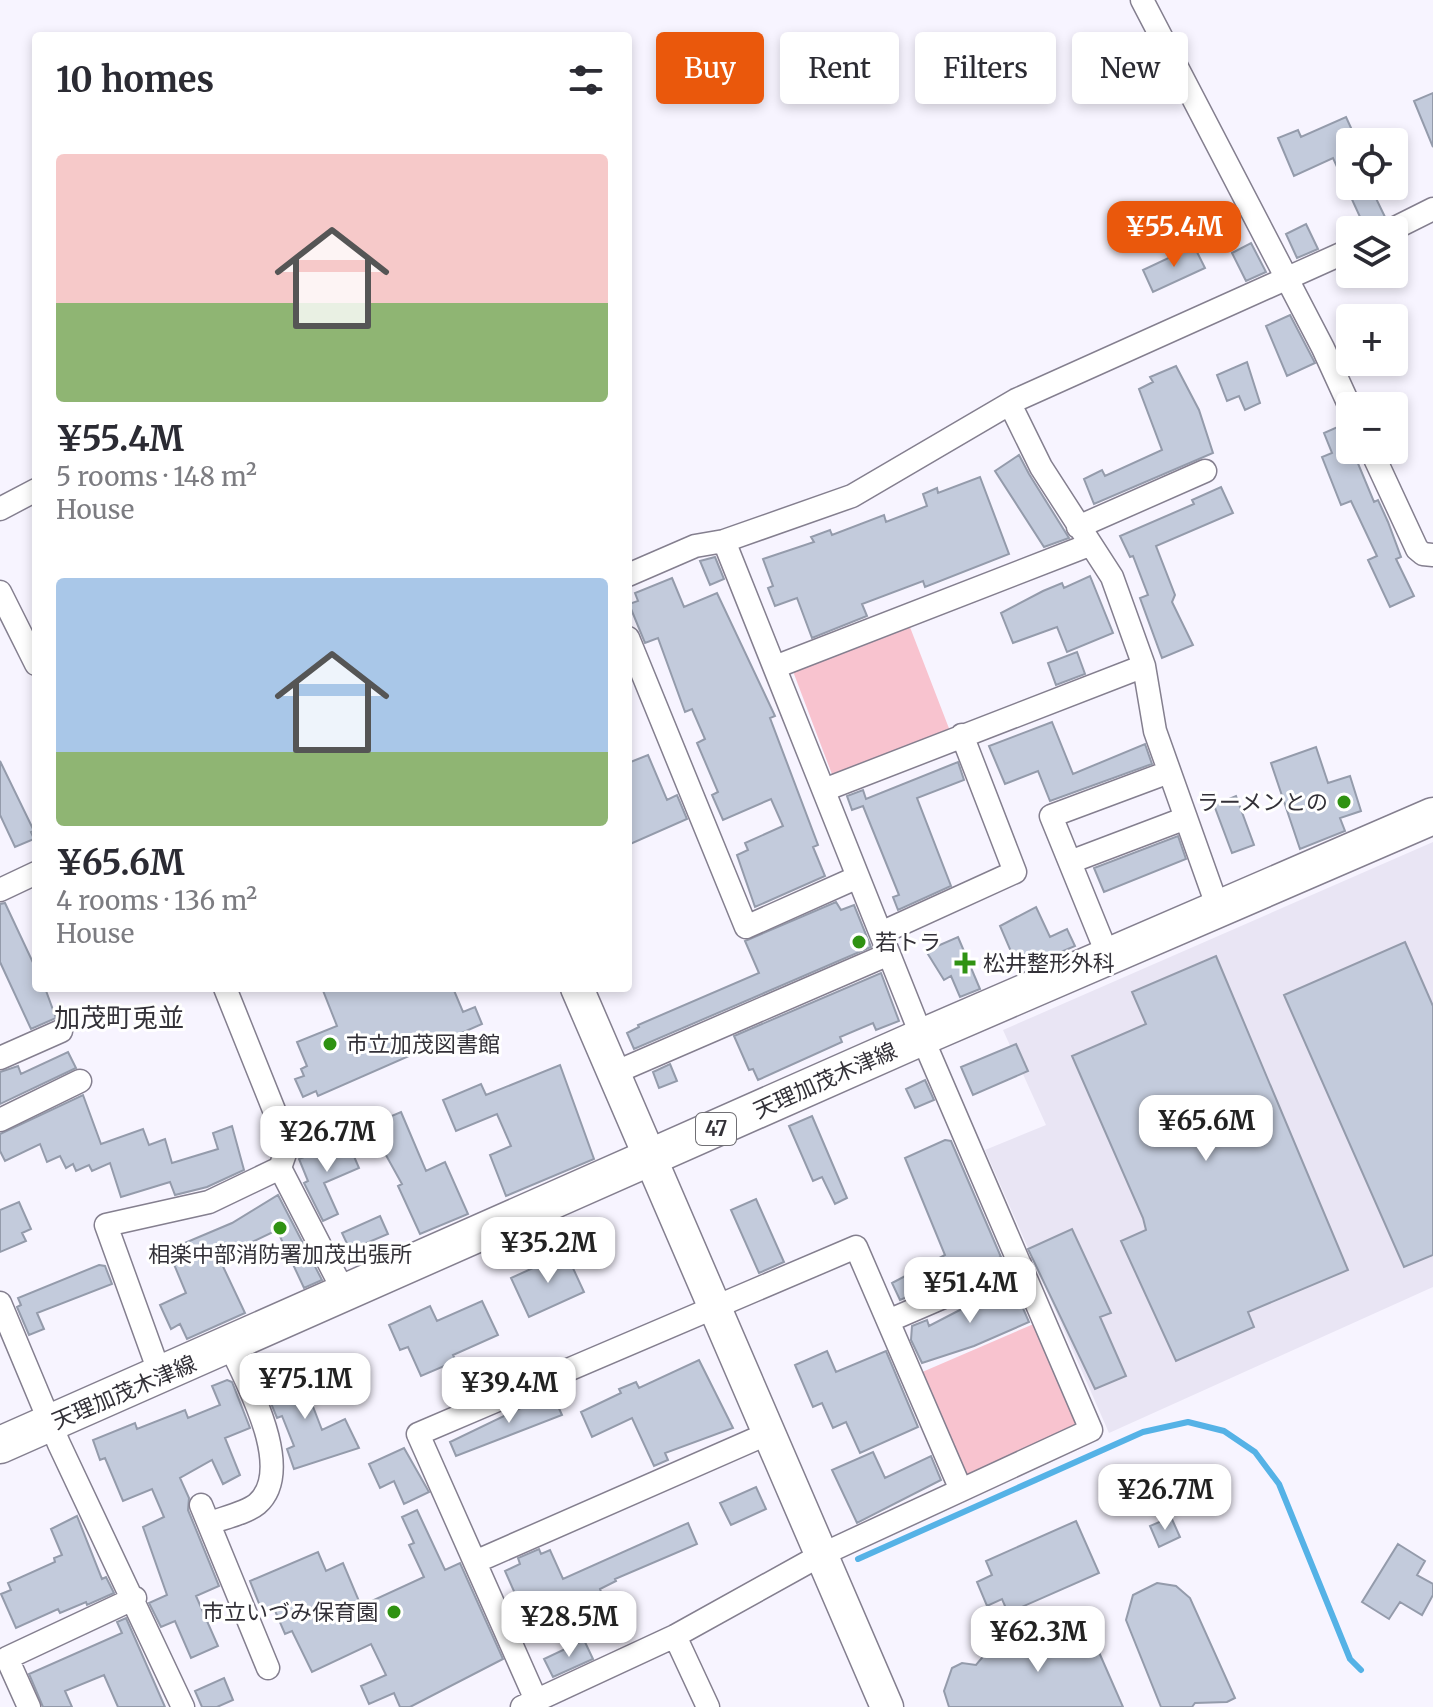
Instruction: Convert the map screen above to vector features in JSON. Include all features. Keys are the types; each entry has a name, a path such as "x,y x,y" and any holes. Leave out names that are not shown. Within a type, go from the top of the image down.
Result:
{"main road":[{"name":"天理加茂木津線","path":"0,1445 161,1377 344,1292 922,1037 1433,816"}],"street":[{"path":"1142,0 1343,392"},
{"path":"1408,222 1433,209"},
{"path":"632,573 695,546 724,541 852,496 1010,404 1336,257"},
{"path":"1010,404 1041,467 1112,577 1144,666 1155,731 1218,908"},
{"path":"1378,464 1417,549 1423,554 1433,555"},
{"path":"775,667 1084,536 1205,471"},
{"path":"0,509 32,492"},
{"path":"724,541 922,1037 1091,1430 821,1555 675,1636 529,1704 475,1562 418,1434 856,1247 961,1490"},
{"path":"0,592 32,656"},
{"path":"632,648 746,927 858,877"},
{"path":"824,790 1144,666"},
{"path":"614,1073 885,944 1015,872 962,735"},
{"path":"1108,956 1051,816 1169,772"},
{"path":"1070,862 1186,818"},
{"path":"0,890 32,875"},
{"path":"161,1377 106,1225 209,1202 280,1168 288,1145 227,992"},
{"path":"579,992 887,1707"},
{"path":"0,1058 61,1031"},
{"path":"0,1120 80,1081"},
{"path":"280,1168 344,1292"},
{"path":"888,1321 1020,1264"},
{"path":"0,1303 53,1423 59,1444 135,1598 183,1707"},
{"path":"230,1346 270,1447 273,1480 257,1504 205,1514 268,1668"},
{"path":"475,1562 769,1433"},
{"path":"29,1707 7,1658 135,1598"},
{"path":"675,1636 708,1707"}],"shaded area":[{"path":"908,622 950,731 833,777 791,666"},
{"path":"1433,842 1433,1287 1109,1433 985,1150 1046,1125 1003,1030"},
{"path":"1036,1323 1078,1424 968,1478 920,1373"}],"building":[{"path":"1433,93 1433,147 1414,101"},
{"path":"1346,117 1351,128 1336,128 1336,165 1333,158 1294,176 1278,138 1298,130 1301,137"},
{"path":"1352,200 1377,200 1385,216 1360,216"},
{"path":"1306,224 1318,249 1297,258 1286,234"},
{"path":"1251,243 1266,272 1246,281 1232,253"},
{"path":"1194,246 1205,268 1153,292 1143,270"},
{"path":"1290,315 1315,363 1287,376 1266,326"},
{"path":"1247,362 1260,403 1245,410 1239,396 1227,401 1217,375"},
{"path":"1176,366 1199,410 1213,453 1094,504 1084,479 1102,470 1105,476 1162,450 1139,389 1153,382 1150,377"},
{"path":"1336,428 1336,464 1358,464 1374,502 1378,500 1388,522 1401,557 1396,559 1414,596 1390,607 1368,560 1377,556 1351,501 1341,505 1322,457 1332,453 1324,433"},
{"path":"1019,455 1069,538 1044,547 995,471"},
{"path":"980,477 1009,554 925,587 923,581 862,604 867,616 812,638 797,598 775,606 768,588 773,586 763,559 814,542 811,537 830,530 832,535 884,515 886,522 927,506 923,494 937,488 938,493"},
{"path":"1221,487 1233,513 1156,546 1175,595 1172,602 1193,645 1162,658 1140,598 1148,595 1133,556 1130,557 1120,536 1194,504 1192,500"},
{"path":"715,557 724,579 710,585 700,561"},
{"path":"1090,576 1113,633 1067,652 1057,627 1013,643 1001,613 1062,583 1064,588"},
{"path":"672,578 684,607 717,593 775,716 770,718 818,845 813,847 825,876 755,907 737,855 748,850 745,843 783,826 771,799 723,820 712,795 718,792 697,743 705,739 692,709 685,712 658,638 645,643 632,611 632,603 638,601 635,593"},
{"path":"1077,652 1085,674 1056,685 1048,663"},
{"path":"1052,722 1073,774 1145,744 1152,764 1050,801 1038,771 1005,784 989,746"},
{"path":"1316,747 1328,783 1350,776 1361,811 1340,818 1345,831 1300,849 1271,763"},
{"path":"648,755 667,800 677,795 687,819 632,843 632,761"},
{"path":"0,761 32,827 32,840 15,847 0,815"},
{"path":"958,762 964,780 917,798 951,886 898,910 893,897 899,895 863,806 852,810 847,796 863,790 866,799"},
{"path":"1236,796 1254,845 1232,853 1214,805"},
{"path":"1178,836 1186,859 1104,892 1094,868"},
{"path":"836,902 841,910 854,905 871,947 634,1049 627,1033 638,1025 759,973 745,941"},
{"path":"5,903 32,960 32,992 46,992 56,1018 31,1029 0,962 0,904"},
{"path":"1036,907 1050,937 1067,929 1075,946 1019,970 1000,926"},
{"path":"958,937 980,989 960,997 951,976 944,980 926,951"},
{"path":"1405,942 1433,1006 1433,1255 1404,1267 1284,995"},
{"path":"1216,956 1348,1270 1248,1312 1254,1327 1176,1361 1121,1241 1146,1230 1143,1218 1072,1056 1146,1024 1132,992"},
{"path":"881,973 899,1021 876,1030 873,1023 840,1037 842,1042 758,1080 753,1069 749,1070 734,1036"},
{"path":"324,992 455,992 463,1012 475,1007 482,1024 318,1096 316,1091 303,1097 295,1079 304,1076 301,1069 307,1066 297,1042 337,1026"},
{"path":"1016,1044 1028,1071 973,1095 961,1067"},
{"path":"68,1052 76,1068 0,1104 0,1072 18,1066 21,1074"},
{"path":"670,1064 677,1081 659,1088 653,1072"},
{"path":"560,1065 594,1159 506,1196 490,1155 511,1146 497,1114 456,1131 443,1100 481,1084 486,1095"},
{"path":"925,1080 934,1100 915,1108 906,1089"},
{"path":"83,1095 101,1144 143,1129 149,1145 165,1139 172,1163 218,1149 213,1133 232,1126 244,1170 207,1187 175,1195 170,1182 121,1197 110,1163 92,1171 89,1165 76,1171 73,1164 66,1168 60,1156 47,1162 40,1144 5,1161 0,1151 0,1134"},
{"path":"401,1112 426,1171 445,1162 468,1214 420,1234 398,1186 402,1184 372,1130 377,1128 375,1123"},
{"path":"812,1116 847,1198 835,1204 822,1177 813,1181 789,1126"},
{"path":"347,1140 359,1168 324,1183 338,1214 323,1221 304,1183 308,1181 299,1159"},
{"path":"945,1140 951,1141 1001,1257 900,1300 892,1283 945,1255 905,1158"},
{"path":"278,1195 322,1280 304,1288 277,1230 219,1258 245,1313 187,1339 180,1324 171,1329 160,1305 186,1293 168,1250 232,1223"},
{"path":"756,1199 784,1262 759,1273 731,1210"},
{"path":"19,1202 31,1229 22,1233 26,1241 0,1252 0,1210"},
{"path":"380,1216 388,1234 350,1250 342,1233"},
{"path":"1072,1229 1111,1313 1100,1317 1126,1376 1095,1389 1028,1249"},
{"path":"566,1253 584,1292 529,1317 511,1278"},
{"path":"99,1265 105,1266 112,1284 37,1313 44,1329 29,1335 17,1307 21,1305 18,1298"},
{"path":"1012,1283 1029,1322 974,1346 922,1363 911,1340 912,1326 927,1320 929,1326"},
{"path":"482,1301 498,1335 453,1355 456,1361 421,1376 408,1347 400,1350 389,1325 430,1306 437,1321"},
{"path":"827,1351 836,1372 886,1351 918,1427 860,1453 846,1422 833,1428 822,1403 813,1407 795,1365"},
{"path":"699,1360 733,1428 665,1453 668,1460 654,1466 632,1418 592,1437 581,1412 621,1393 619,1389 636,1382 639,1388"},
{"path":"297,1365 322,1430 345,1419 359,1448 294,1469 287,1449 294,1446 282,1416 277,1418 261,1379"},
{"path":"227,1380 232,1382 250,1428 225,1438 240,1475 223,1484 212,1460 180,1478 189,1498 188,1510 219,1586 196,1596 218,1646 191,1658 175,1621 161,1627 149,1603 167,1595 143,1527 164,1517 152,1489 123,1501 105,1458 100,1460 93,1440 135,1423 137,1429 185,1410 188,1418 220,1405 212,1386"},
{"path":"552,1393 562,1415 456,1456 450,1442"},
{"path":"404,1448 429,1492 404,1504 394,1481 380,1488 369,1464"},
{"path":"873,1452 885,1478 931,1456 941,1480 857,1523 832,1470"},
{"path":"756,1487 766,1509 731,1525 720,1503"},
{"path":"417,1510 445,1570 460,1563 503,1659 410,1707 400,1707 394,1693 369,1704 361,1686 386,1675 371,1644 312,1672 292,1631 285,1634 273,1606 262,1611 250,1581 318,1552 326,1571 343,1563 361,1606 424,1577 409,1545 414,1543 402,1517"},
{"path":"77,1516 102,1579 106,1577 114,1593 60,1613 58,1609 16,1628 1,1594 11,1590 8,1583 55,1562 54,1558 62,1555 51,1529"},
{"path":"1171,1517 1180,1537 1159,1547 1150,1526"},
{"path":"1076,1521 1099,1573 1008,1613 1002,1599 987,1606 977,1582 992,1575 986,1561"},
{"path":"688,1523 697,1544 615,1579 600,1589 604,1600 586,1608 584,1604 522,1633 512,1611 521,1607 505,1571 520,1564 518,1558 539,1549 541,1554 550,1550 563,1579"},
{"path":"1398,1544 1425,1561 1417,1575 1433,1584 1433,1595 1422,1615 1400,1602 1389,1619 1362,1602"},
{"path":"1157,1583 1176,1586 1190,1598 1235,1698 1227,1702 1195,1703 1192,1707 1161,1707 1126,1620 1133,1595"},
{"path":"1064,1617 1082,1620 1096,1636 1101,1648 1098,1650 1123,1707 949,1707 944,1691 952,1668 962,1663 976,1665 986,1653 998,1649 1016,1653 1029,1632 1048,1634"},
{"path":"126,1618 165,1707 118,1707 104,1675 65,1691 72,1707 43,1707 29,1674 122,1633 117,1622"},
{"path":"584,1640 593,1659 553,1677 544,1659"},
{"path":"224,1678 233,1700 217,1707 202,1707 195,1691"}],"waterway":[{"path":"858,1559 1143,1432 1188,1422 1224,1431 1255,1452 1279,1484 1350,1659 1361,1670"}],"place":[{"name":"ラーメンとの","path":"1344,802"},
{"name":"若トラ","path":"859,942"},
{"name":"松井整形外科","path":"965,963"},
{"name":"市立加茂図書館","path":"330,1044"},
{"name":"相楽中部消防署加茂出張所","path":"280,1228"},
{"name":"市立いづみ保育園","path":"394,1612"}],"district":[{"name":"加茂町兎並","path":"119,1018"}]}
